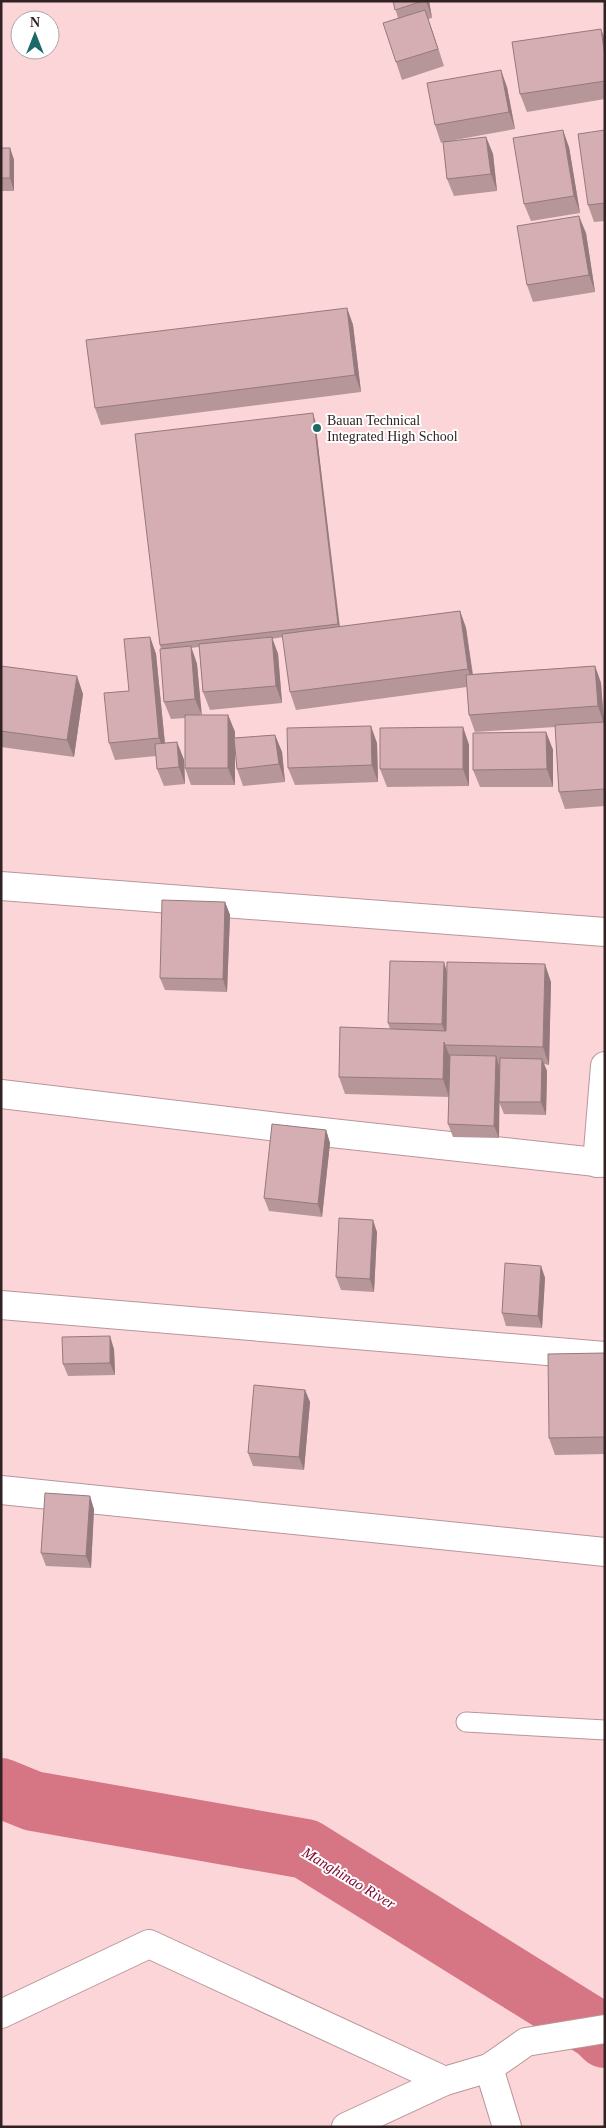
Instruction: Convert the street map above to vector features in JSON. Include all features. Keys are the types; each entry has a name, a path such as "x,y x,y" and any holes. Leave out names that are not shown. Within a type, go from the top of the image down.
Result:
{"street":[{"path":"1,886 605,932"},
{"path":"1,1094 601,1163 605,1066"},
{"path":"1,1305 605,1356"},
{"path":"1,1490 605,1552"},
{"path":"1,2014 149,1944 445,2081"},
{"path":"346,2127 445,2081 489,2068 526,2042 601,2030"},
{"path":"489,2068 507,2127"}],"lane":[{"path":"466,1722 605,1730"}],"building":[{"path":"393,1 423,1 395,10"},
{"path":"425,10 438,49 396,62 383,23"},
{"path":"601,29 605,56 605,81 520,94 512,42"},
{"path":"501,70 509,112 435,125 427,83"},
{"path":"563,130 574,196 524,204 513,138"},
{"path":"605,130 605,203 588,205 578,134"},
{"path":"486,137 491,174 447,179 443,142"},
{"path":"1,148 10,148 10,178 1,178"},
{"path":"579,216 589,275 527,285 517,226"},
{"path":"347,308 355,375 95,408 86,340"},
{"path":"313,413 338,624 160,645 135,434"},
{"path":"460,611 468,669 290,692 282,634"},
{"path":"150,637 159,738 109,743 104,693 129,691 124,639"},
{"path":"272,637 276,686 203,692 199,644"},
{"path":"191,646 195,699 164,702 160,649"},
{"path":"1,666 77,676 67,740 1,731"},
{"path":"595,666 598,706 469,715 466,675"},
{"path":"185,715 228,715 228,768 185,768"},
{"path":"605,722 605,789 559,792 555,725"},
{"path":"371,726 372,765 288,768 287,728"},
{"path":"463,727 463,769 380,769 380,728"},
{"path":"546,732 547,769 473,770 473,733"},
{"path":"275,735 279,764 237,769 234,738"},
{"path":"177,742 179,767 157,769 155,744"},
{"path":"162,900 225,902 223,979 160,978"},
{"path":"390,961 444,962 442,1024 388,1023"},
{"path":"447,962 545,964 543,1047 445,1045 444,1042 443,1079 339,1077 340,1027 446,1031"},
{"path":"450,1055 496,1056 494,1126 448,1124"},
{"path":"500,1058 542,1059 541,1102 499,1102"},
{"path":"272,1124 326,1130 318,1204 264,1198"},
{"path":"339,1218 373,1220 370,1279 336,1277"},
{"path":"505,1263 541,1266 538,1316 502,1313"},
{"path":"110,1336 110,1363 63,1364 62,1337"},
{"path":"605,1353 605,1437 549,1438 548,1354"},
{"path":"254,1385 305,1390 299,1457 248,1453"},
{"path":"45,1493 90,1496 86,1556 41,1553"}],"waterway":[{"name":"Manghinao River","path":"1,1788 33,1801 306,1849 597,2030 605,2038"}],"place":[{"name":"Bauan Technical Integrated High School","path":"317,428"}]}
